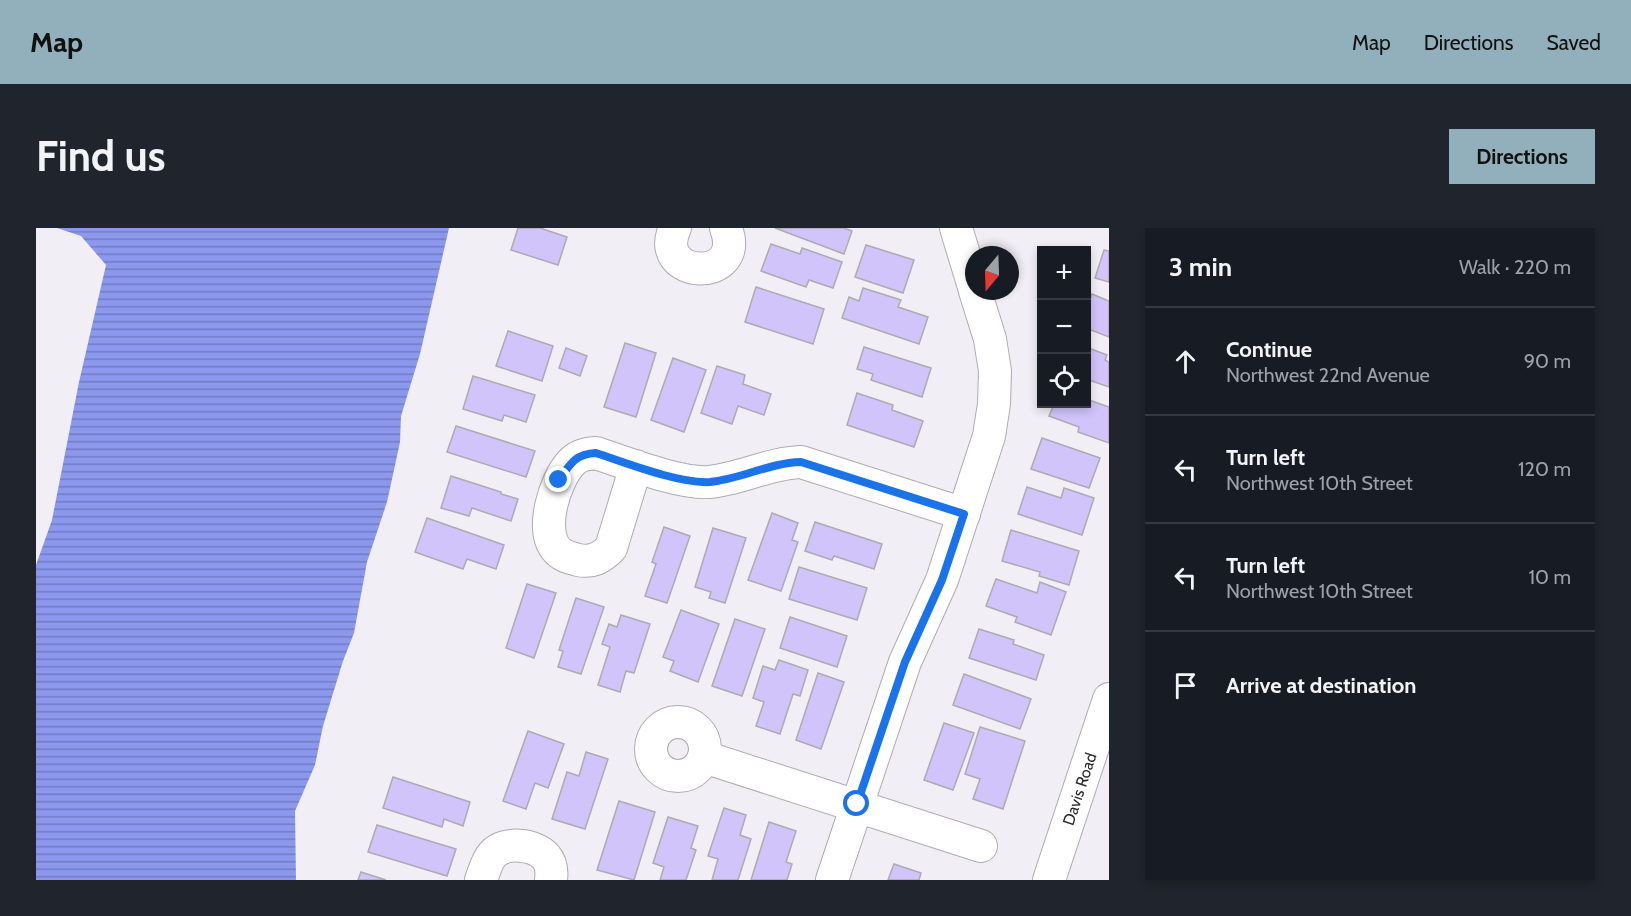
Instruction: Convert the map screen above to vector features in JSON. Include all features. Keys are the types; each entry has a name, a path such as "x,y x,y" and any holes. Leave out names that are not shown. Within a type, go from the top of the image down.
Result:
{"street":[{"path":"675,228 671,243 674,253 688,267 698,270 717,265 724,258 729,249 730,239 726,228"},
{"path":"957,228 965,255"},
{"path":"832,880 905,662 942,580 989,436 994,404 995,371 990,339 978,300"},
{"path":"636,466 692,481 710,482 784,463 801,462 964,514"},
{"name":"Davis Road","path":"1049,880 1109,699"},
{"path":"704,757 857,804 981,846"},
{"path":"481,880 492,855 501,848 517,846 535,849 546,857 552,869 551,880"}],"water":[{"path":"57,228 449,228 420,354 401,416 400,442 387,502 367,562 354,633 323,726 315,765 295,811 296,880 36,880 36,565 52,520 79,382 106,265 81,236"}],"building":[{"path":"518,228 540,228 567,237 558,265 511,250"},
{"path":"775,228 844,228 852,231 844,254"},
{"path":"771,244 800,254 802,248 842,262 833,288 809,280 806,287 761,271"},
{"path":"866,245 914,260 903,293 855,277"},
{"path":"1104,250 1109,251 1109,282 1095,278"},
{"path":"756,287 824,309 813,344 745,322"},
{"path":"863,288 901,300 898,307 928,317 919,344 842,318 849,297 859,301"},
{"path":"1092,294 1109,301 1109,337 1091,330"},
{"path":"508,331 553,346 542,381 496,366"},
{"path":"625,343 656,353 636,417 604,407"},
{"path":"864,347 931,368 922,397 871,380 873,374 857,369"},
{"path":"566,348 587,356 580,376 559,368"},
{"path":"1091,349 1107,355 1105,360 1109,362 1109,387 1091,381"},
{"path":"673,358 706,370 684,432 651,420"},
{"path":"717,366 745,375 743,384 771,394 764,415 738,406 732,424 701,413"},
{"path":"473,376 535,395 526,422 504,415 502,421 463,409"},
{"path":"857,393 893,405 892,410 923,421 914,447 847,425"},
{"path":"1091,401 1109,407 1109,443 1078,432 1079,427 1049,416 1052,408 1091,408"},
{"path":"456,426 535,451 526,477 447,452"},
{"path":"1042,438 1100,458 1089,488 1031,469"},
{"path":"451,476 518,499 511,521 472,508 469,516 441,508"},
{"path":"1027,487 1061,498 1064,488 1094,498 1082,535 1018,514"},
{"path":"772,513 798,523 792,540 798,542 781,591 748,580"},
{"path":"427,518 504,545 496,569 467,559 463,569 415,552"},
{"path":"815,522 882,544 874,569 834,556 832,560 805,551"},
{"path":"664,527 690,536 667,603 645,596 656,564 652,562"},
{"path":"713,528 746,538 725,603 709,598 711,592 695,587"},
{"path":"1011,530 1079,551 1069,585 1039,576 1040,572 1002,561"},
{"path":"799,567 867,588 857,620 789,599"},
{"path":"996,579 1037,593 1040,582 1066,592 1051,635 1015,622 1017,617 986,606"},
{"path":"527,584 556,593 534,658 506,648"},
{"path":"576,598 604,607 581,674 558,667 563,651 559,650"},
{"path":"681,610 719,624 698,682 670,671 674,661 663,657"},
{"path":"621,615 650,624 634,673 626,671 620,692 598,685 610,647 602,644 609,624 617,627"},
{"path":"790,617 847,636 837,667 780,648"},
{"path":"735,619 765,629 742,696 712,686"},
{"path":"979,629 1014,640 1013,644 1044,655 1036,680 969,658"},
{"path":"779,660 808,670 800,696 793,694 780,734 756,726 764,702 753,698 763,666 775,670"},
{"path":"818,673 844,682 821,749 796,740"},
{"path":"964,674 1031,699 1020,729 953,705"},
{"path":"944,723 974,733 953,790 924,780"},
{"path":"980,727 1025,741 1003,809 973,799 980,779 965,774"},
{"path":"528,731 564,744 548,788 535,783 526,809 503,801"},
{"path":"586,752 608,759 585,829 552,819 567,772 579,776"},
{"path":"393,777 470,802 463,826 444,819 442,827 383,808"},
{"path":"619,801 655,812 634,880 597,870"},
{"path":"724,808 746,815 740,835 751,839 738,880 712,880 718,859 708,856"},
{"path":"668,817 698,826 691,848 696,850 686,880 660,880 664,867 653,863"},
{"path":"769,822 796,831 786,862 792,864 787,880 751,880"},
{"path":"377,825 456,849 447,876 368,852"},
{"path":"894,864 921,873 919,880 888,880"},
{"path":"361,872 386,880 358,880"}],"route":[{"path":"559,480 572,462 584,454 596,453 692,481 710,482 784,463 801,462 964,514 942,580 905,662 857,804"}]}
